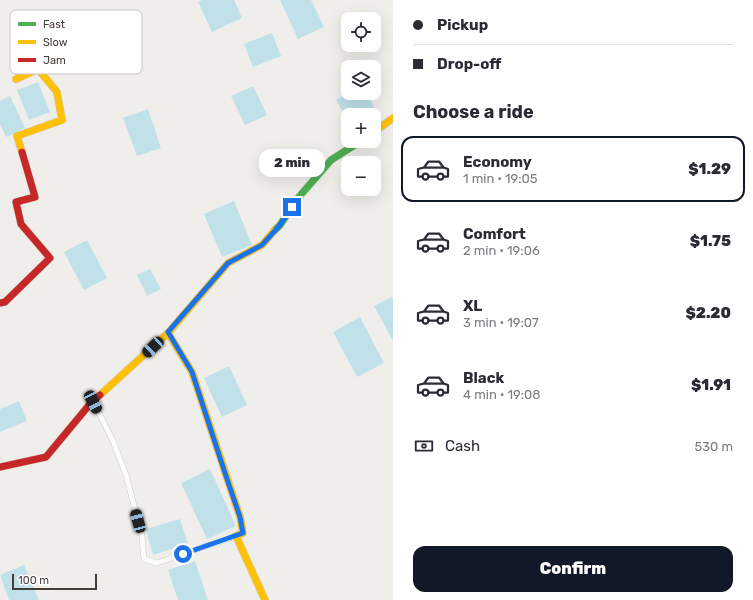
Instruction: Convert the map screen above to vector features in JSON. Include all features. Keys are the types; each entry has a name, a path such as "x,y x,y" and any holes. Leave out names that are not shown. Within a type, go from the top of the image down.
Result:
{"street":[{"path":"16,79 27,74"},
{"path":"0,303 5,302 50,258 21,224 16,202 35,197 17,136 62,120 57,92 42,74"},
{"path":"381,127 393,118"},
{"path":"0,467 46,457 93,402 168,332 228,263 262,245 280,225 298,198 331,160 350,148"},
{"path":"93,402 113,442 126,475 142,536 144,559 157,563 243,533 240,517 192,372 168,332"},
{"path":"236,536 265,600"}],"water":[{"path":"202,0 234,0 242,18 212,32 198,2"},
{"path":"280,0 311,0 324,27 298,39"},
{"path":"272,33 281,56 253,67 244,44"},
{"path":"38,82 50,112 29,120 17,90"},
{"path":"253,86 267,115 245,125 231,96"},
{"path":"10,96 25,128 6,137 0,124 0,101"},
{"path":"341,97 341,100 370,100 375,108 341,108 336,100"},
{"path":"148,109 161,148 137,156 123,118"},
{"path":"234,201 252,245 222,257 204,214"},
{"path":"87,240 107,278 84,290 64,252"},
{"path":"150,269 161,289 147,296 137,275"},
{"path":"392,297 393,299 393,341 374,306"},
{"path":"360,317 384,363 357,377 333,332"},
{"path":"229,366 247,405 222,417 204,378"},
{"path":"19,401 27,421 0,432 0,409"},
{"path":"210,469 236,526 207,539 181,483"},
{"path":"180,519 188,544 153,555 146,529"},
{"path":"195,561 208,600 178,600 168,570"},
{"path":"24,565 39,600 9,600 0,575"}],"traffic: fast":[{"path":"274,231 280,225 298,198 331,160 350,148"}],"traffic: slow":[{"path":"16,79 27,74"},
{"path":"22,152 17,136 62,120 57,92 42,74"},
{"path":"381,127 393,118"},
{"path":"100,395 168,333 228,263 262,245 274,231"},
{"path":"168,333 192,372 240,517 243,533 236,536 265,600"}],"traffic: jam":[{"path":"0,303 5,302 50,258 21,224 16,202 35,197 22,152"},
{"path":"0,467 46,457 90,404 100,395"}],"route":[{"path":"183,554 243,533 240,517 192,372 168,332 228,263 262,245 280,225 292,207"}]}
